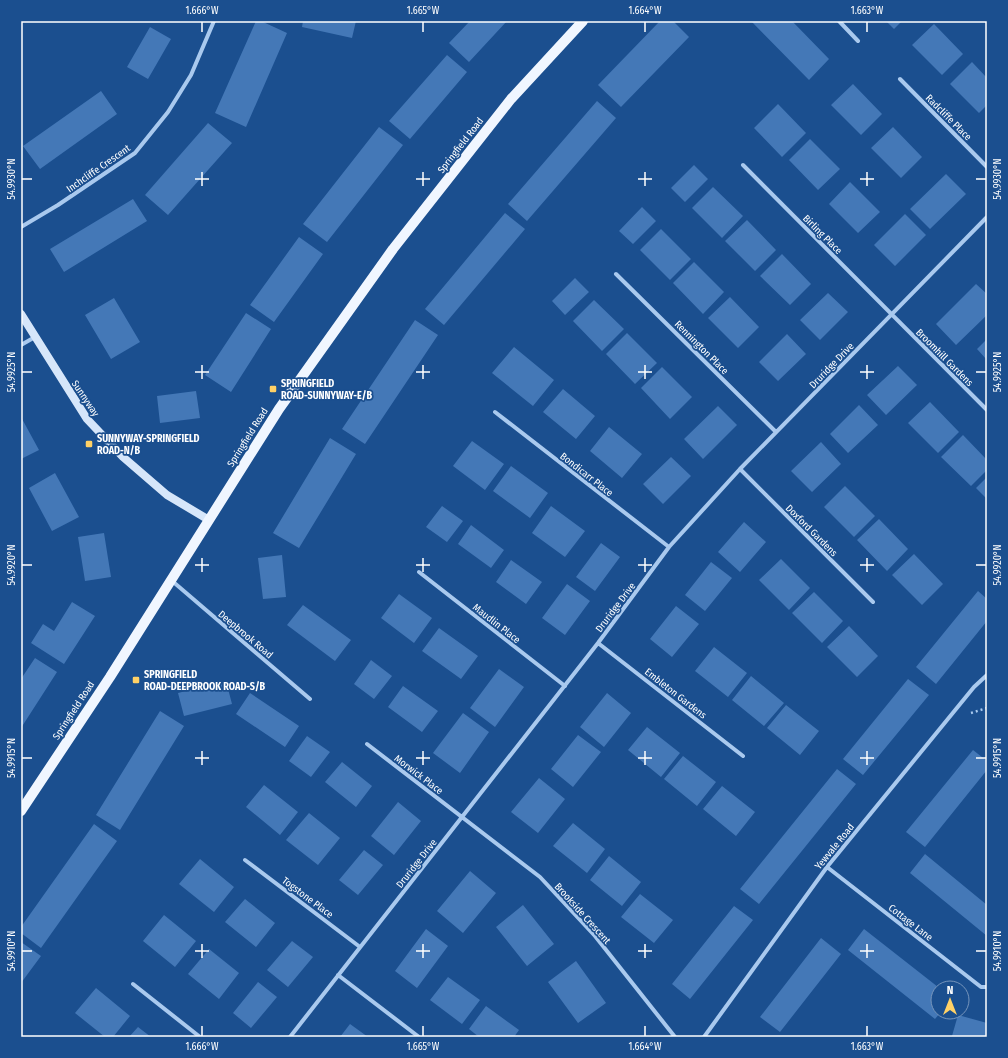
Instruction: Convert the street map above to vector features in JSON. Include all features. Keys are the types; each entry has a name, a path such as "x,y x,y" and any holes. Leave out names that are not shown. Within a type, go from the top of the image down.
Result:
{"main road":[{"name":"Springfield Road","path":"21,811 171,580 279,409 393,250 511,99 582,21"}],"street":[{"name":"Inchcliffe Crescent","path":"21,227 58,206 135,153 168,112 191,75 214,21"},
{"path":"839,21 858,41"},
{"name":"Radcliffe Place","path":"900,79 987,167"},
{"name":"Birling Place","path":"743,165 891,314"},
{"name":"Druridge Drive","path":"290,1037 598,644 669,547 740,469 987,217"},
{"name":"Rennington Place","path":"616,274 776,432"},
{"name":"Sunnyway","path":"21,314 87,419 123,457 167,495 209,520"},
{"name":"Broomhill Gardens","path":"891,314 987,410"},
{"path":"21,345 35,338"},
{"name":"Bondicarr Place","path":"495,412 669,547"},
{"name":"Doxford Gardens","path":"740,469 873,602"},
{"name":"Maudlin Place","path":"419,572 565,686"},
{"name":"Deepbrook Road","path":"171,580 310,699"},
{"name":"Embleton Gardens","path":"598,644 743,756"},
{"name":"Yewvale Road","path":"704,1037 827,866 974,687 987,675"},
{"name":"Morwick Place","path":"367,744 462,817"},
{"name":"Brookside Crescent","path":"462,817 540,877 595,936 675,1037"},
{"name":"Togstone Place","path":"245,860 360,947"},
{"name":"Cottage Lane","path":"827,866 981,986 987,987"},
{"path":"338,975 419,1037"},
{"path":"133,984 200,1037"}],"building":[{"path":"256,21 261,21 287,33 246,127 215,113"},
{"path":"303,21 356,21 352,38 302,27"},
{"path":"470,21 507,21 469,62 449,43"},
{"path":"660,21 673,21 689,37 621,107 598,85"},
{"path":"751,21 792,21 829,59 809,80"},
{"path":"886,21 902,21 894,29"},
{"path":"934,24 963,54 942,75 912,45"},
{"path":"150,27 171,39 148,79 127,67"},
{"path":"447,55 467,72 410,139 389,121"},
{"path":"972,62 987,78 987,105 979,113 950,84"},
{"path":"853,84 882,114 861,135 831,105"},
{"path":"101,91 117,114 40,169 23,146"},
{"path":"597,101 616,118 527,221 508,204"},
{"path":"778,104 806,133 782,157 754,128"},
{"path":"208,123 232,143 168,215 145,195"},
{"path":"379,127 403,145 327,242 303,224"},
{"path":"893,127 922,157 901,178 871,148"},
{"path":"810,139 840,169 818,190 789,160"},
{"path":"694,165 708,179 685,202 671,188"},
{"path":"946,174 966,194 930,229 910,209"},
{"path":"850,182 880,212 858,233 829,204"},
{"path":"713,187 743,216 722,238 692,208"},
{"path":"133,199 147,221 64,272 50,249"},
{"path":"642,207 656,221 633,244 619,231"},
{"path":"505,213 525,229 444,325 425,309"},
{"path":"905,214 926,235 895,266 874,245"},
{"path":"747,220 776,250 755,271 725,241"},
{"path":"661,229 691,259 670,280 640,250"},
{"path":"299,237 323,254 274,322 250,305"},
{"path":"782,254 811,284 790,305 760,276"},
{"path":"694,262 724,292 703,314 673,283"},
{"path":"575,278 589,292 565,315 552,301"},
{"path":"976,284 987,294 987,315 956,345 936,324"},
{"path":"828,293 848,312 820,340 800,320"},
{"path":"730,297 759,327 738,348 708,318"},
{"path":"114,298 140,342 111,359 85,315"},
{"path":"594,300 624,329 602,351 573,321"},
{"path":"246,313 271,329 231,392 205,375"},
{"path":"415,320 438,335 365,444 342,429"},
{"path":"627,333 657,363 635,384 606,354"},
{"path":"787,334 806,354 778,381 759,362"},
{"path":"987,339 987,360 977,349"},
{"path":"514,347 554,380 533,406 492,373"},
{"path":"898,366 917,385 886,415 867,395"},
{"path":"662,367 692,397 670,419 641,388"},
{"path":"563,389 595,416 576,439 543,412"},
{"path":"196,391 200,418 160,423 157,396"},
{"path":"930,402 959,432 938,453 908,423"},
{"path":"859,405 878,425 848,453 830,434"},
{"path":"718,406 737,425 703,459 684,439"},
{"path":"21,417 39,450 21,459"},
{"path":"609,427 642,454 622,478 590,451"},
{"path":"963,435 987,460 987,470 971,486 941,457"},
{"path":"330,438 356,454 299,548 273,533"},
{"path":"472,441 504,464 485,490 453,466"},
{"path":"821,442 841,464 812,492 791,471"},
{"path":"671,457 691,476 663,504 643,484"},
{"path":"511,466 548,493 530,518 493,491"},
{"path":"55,473 79,517 52,531 29,488"},
{"path":"987,477 987,499 976,488"},
{"path":"845,486 875,516 854,537 824,507"},
{"path":"442,506 463,521 447,542 426,527"},
{"path":"551,506 585,531 565,557 532,533"},
{"path":"879,519 908,549 887,571 857,540"},
{"path":"744,522 766,542 740,572 718,552"},
{"path":"471,525 504,550 491,568 458,544"},
{"path":"104,533 111,577 85,581 78,537"},
{"path":"601,543 620,557 595,591 576,577"},
{"path":"914,554 943,584 922,605 892,575"},
{"path":"282,555 286,597 263,599 258,558"},
{"path":"781,559 810,588 789,610 759,580"},
{"path":"511,560 542,582 526,604 496,582"},
{"path":"711,562 732,578 705,611 685,595"},
{"path":"567,584 590,601 565,635 542,618"},
{"path":"978,591 987,599 987,621 936,684 916,667"},
{"path":"814,592 843,621 822,643 792,613"},
{"path":"399,594 432,618 414,643 381,618"},
{"path":"72,602 95,616 64,664 31,643 43,624 54,631"},
{"path":"303,605 351,640 335,661 287,625"},
{"path":"676,606 699,624 672,657 650,639"},
{"path":"849,626 878,656 857,677 827,647"},
{"path":"439,628 478,656 461,679 422,651"},
{"path":"714,647 747,673 728,697 695,671"},
{"path":"35,658 57,672 21,728 21,679"},
{"path":"371,660 392,676 374,699 354,684"},
{"path":"499,669 524,687 495,727 470,708"},
{"path":"751,676 784,703 764,726 732,700"},
{"path":"908,679 929,695 863,775 843,759"},
{"path":"226,681 232,704 184,716 178,693"},
{"path":"403,686 438,711 422,732 388,707"},
{"path":"250,693 299,726 285,747 236,714"},
{"path":"607,693 631,713 604,747 580,727"},
{"path":"786,705 819,731 800,755 767,728"},
{"path":"160,711 184,726 120,830 96,815"},
{"path":"463,713 489,732 460,773 433,753"},
{"path":"647,727 680,753 661,777 628,750"},
{"path":"578,735 601,752 573,787 551,769"},
{"path":"307,736 330,752 311,777 289,761"},
{"path":"973,750 987,761 987,770 925,847 906,832"},
{"path":"683,756 716,782 697,806 664,779"},
{"path":"342,762 372,786 356,807 325,782"},
{"path":"837,769 856,784 759,904 740,889"},
{"path":"539,778 565,799 538,833 511,812"},
{"path":"264,785 298,812 280,835 246,807"},
{"path":"722,786 755,812 736,836 703,809"},
{"path":"398,802 421,821 394,855 371,836"},
{"path":"309,813 340,838 318,865 286,840"},
{"path":"573,823 605,849 587,873 553,846"},
{"path":"94,824 117,841 41,948 21,933 21,927"},
{"path":"364,850 383,865 358,895 339,880"},
{"path":"925,854 987,905 987,936 910,873"},
{"path":"609,856 641,882 622,906 590,880"},
{"path":"200,859 234,887 214,912 179,884"},
{"path":"470,871 496,893 463,933 437,911"},
{"path":"640,894 673,920 654,943 621,917"},
{"path":"245,899 275,923 256,947 225,922"},
{"path":"523,905 554,944 527,966 496,927"},
{"path":"734,906 753,920 690,999 672,984"},
{"path":"164,915 196,941 175,967 143,941"},
{"path":"426,929 448,946 417,988 395,971"},
{"path":"864,929 930,981 930,1015 848,950"},
{"path":"821,938 841,954 780,1032 760,1017"},
{"path":"292,941 313,957 288,987 267,970"},
{"path":"21,942 41,956 21,983"},
{"path":"209,949 239,973 219,999 188,974"},
{"path":"576,961 606,1003 578,1023 548,982"},
{"path":"448,977 480,1000 462,1024 430,1000"},
{"path":"258,982 277,997 251,1028 233,1013"},
{"path":"96,988 130,1016 113,1037 105,1037 75,1013"},
{"path":"486,1006 519,1030 514,1037 479,1037 469,1029"},
{"path":"970,1018 987,1023 987,1037 952,1036 957,1020 970,1020"},
{"path":"350,1024 368,1037 340,1037"},
{"path":"138,1027 151,1037 129,1037"}],"place":[{"name":"SPRINGFIELD ROAD-SUNNYWAY-E/B","path":"273,389"},
{"name":"SUNNYWAY-SPRINGFIELD ROAD-N/B","path":"89,444"},
{"name":"SPRINGFIELD ROAD-DEEPBROOK ROAD-S/B","path":"136,680"}]}
